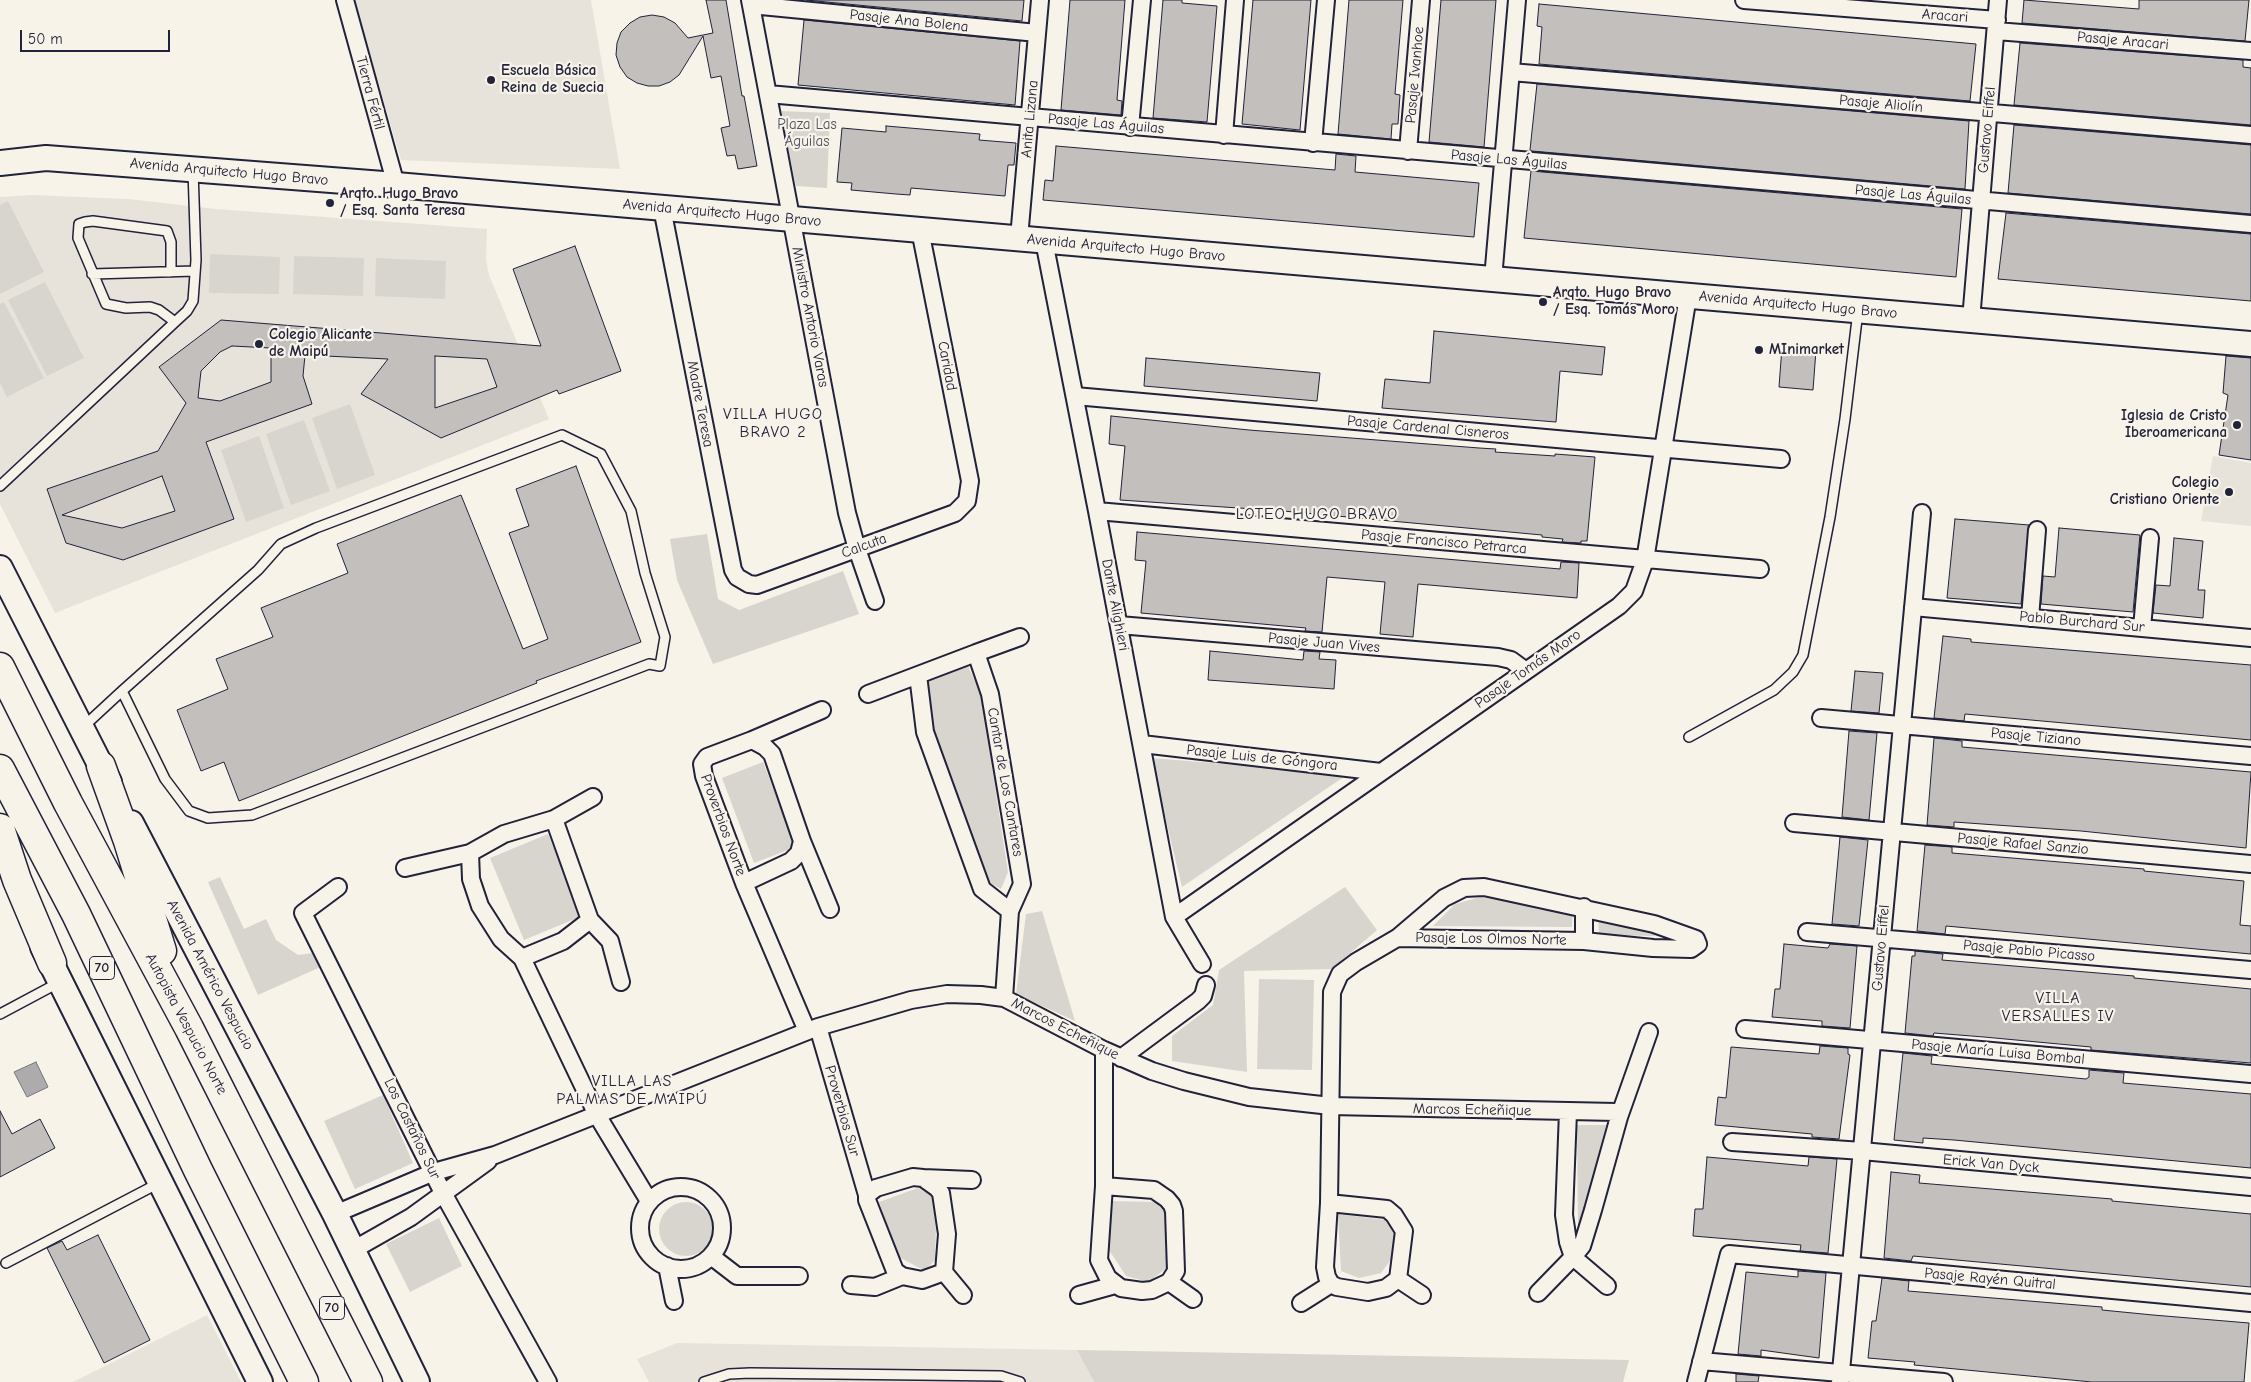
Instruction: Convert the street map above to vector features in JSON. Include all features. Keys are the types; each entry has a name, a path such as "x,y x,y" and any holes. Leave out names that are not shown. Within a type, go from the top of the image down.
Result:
{"highway":[{"name":"Autopista Vespucio Norte","path":"0,667 68,803 189,1028 368,1382"},
{"path":"101,766 189,1028"},
{"name":"70","path":"0,769 76,914 198,1170 304,1382"},
{"path":"0,828 17,880 56,972"}],"street":[{"name":"Tierra Fértil","path":"345,0 396,185"},
{"name":"Anita Lizana","path":"1019,238 1040,0"},
{"path":"1130,127 1142,0"},
{"path":"1224,135 1235,0"},
{"path":"1314,142 1326,0"},
{"name":"Pasaje Ivanhoe","path":"1408,151 1421,0"},
{"path":"1493,279 1517,0"},
{"name":"Aracari","path":"1744,0 1898,6 1996,26"},
{"name":"Gustavo Eiffel","path":"1971,320 1998,0"},
{"name":"Pasaje Ana Bolena","path":"750,3 1037,33"},
{"name":"Ministro Antorio Varas","path":"750,3 847,513 875,601"},
{"name":"Pasaje Aracari","path":"1996,26 2251,51"},
{"name":"Pasaje Aliolín","path":"1511,72 2251,135"},
{"name":"Pasaje Las Águilas","path":"768,94 2251,224"},
{"name":"Avenida Arquitecto Hugo Bravo","path":"0,163 46,158 396,185 2251,344"},
{"name":"Madre Teresa","path":"662,208 733,570 742,582 757,585"},
{"name":"Caridad","path":"920,230 970,481 967,501"},
{"name":"Dante Alighieri","path":"1044,241 1098,511 1174,917 1202,964"},
{"name":"Pasaje Tomás Moro","path":"1174,917 1629,597 1638,584 1645,560 1688,296"},
{"name":"Pasaje Cardenal Cisneros","path":"1075,396 1781,459"},
{"name":"Calcuta","path":"757,585 955,513 967,501"},
{"name":"Pasaje Francisco Petrarca","path":"1098,511 1760,569"},
{"name":"Gustavo Eiffel","path":"1840,1378 1922,513"},
{"path":"2030,618 2037,530"},
{"path":"2142,628 2150,538"},
{"name":"Avenida Américo Vespucio","path":"0,568 353,1250 417,1382"},
{"name":"Pablo Burchard Sur","path":"1913,607 2251,638"},
{"name":"Pasaje Juan Vives","path":"1119,625 1498,658 1511,660 1526,671"},
{"path":"868,694 1020,636"},
{"name":"Cantar de Los Cantares","path":"976,653 990,694 1022,884 1010,911 1004,998"},
{"path":"918,675 925,732 982,889 1010,911"},
{"name":"Proverbios Norte","path":"812,1029 744,883 704,776 702,764 707,757 822,710"},
{"name":"Pasaje Tiziano","path":"1821,718 2251,756"},
{"path":"752,740 765,747 772,754 802,841 830,909"},
{"name":"Pasaje Luis de Góngora","path":"1142,744 1381,772"},
{"path":"405,868 470,853 504,834 554,819 593,798"},
{"path":"554,819 590,920 610,941 621,982"},
{"name":"Pasaje Rafael Sanzio","path":"1794,823 2251,864"},
{"name":"Proverbios Norte","path":"744,883 791,860 799,853 802,841"},
{"path":"470,853 471,879 480,906 500,940 522,958 597,1115 649,1201"},
{"path":"0,860 260,1382"},
{"name":"Pasaje Los Olmos Norte","path":"1329,1203 1332,1004 1335,982 1340,974 1356,962 1397,938 1444,898 1458,890 1476,886 1584,907 1678,932 1696,939 1698,944 1691,949 1653,948 1584,941 1397,938"},
{"name":"Los Castaños Sur","path":"338,887 303,913 443,1193 548,1382"},
{"name":"Pasaje Los Olmos Norte","path":"1584,907 1584,941"},
{"path":"522,958 562,941 590,920"},
{"name":"Pasaje Pablo Picasso","path":"1807,932 2251,970"},
{"path":"1121,1058 1198,1001 1203,996 1206,985"},
{"name":"Marcos Echeñique","path":"334,1214 434,1172 496,1155 812,1029 931,996 964,994 1004,998 1121,1058 1184,1082 1216,1090 1290,1103 1331,1106 1617,1114"},
{"name":"Proverbios Sur","path":"812,1029 870,1208 891,1263 895,1271 902,1276"},
{"name":"Pasaje María Luisa Bombal","path":"1745,1029 2251,1074"},
{"path":"1538,1294 1574,1257 1582,1246 1617,1114 1648,1032"},
{"path":"1104,1050 1104,1186 1099,1260 1108,1278 1121,1288 1142,1292 1152,1290 1169,1282 1176,1271 1174,1211 1172,1205 1154,1190 1104,1186"},
{"path":"1568,1112 1564,1215 1568,1242 1574,1257 1607,1286"},
{"name":"Erick Van Dyck","path":"1732,1142 1862,1151 2251,1187"},
{"name":"Marcos Echeñique","path":"353,1250 411,1216 496,1155"},
{"path":"867,1195 876,1188 906,1178 972,1180"},
{"path":"923,1178 941,1193 947,1234 944,1272 963,1296"},
{"path":"677,1186 694,1188 708,1196 718,1210 722,1226 720,1241 711,1256 702,1263 690,1268 678,1269 655,1260 646,1250 639,1226 642,1212 649,1201 662,1191 677,1186"},
{"path":"1329,1203 1388,1209 1394,1214 1404,1232 1398,1279 1386,1288 1368,1292 1347,1290 1331,1284 1325,1267 1329,1203"},
{"name":"Pasaje Rayén Quitral","path":"1701,1362 1729,1254 2251,1303"},
{"path":"711,1256 736,1276 799,1276"},
{"path":"667,1266 674,1301"},
{"path":"851,1284 875,1286 902,1276 922,1280 944,1272"},
{"path":"1398,1279 1422,1296"},
{"path":"1169,1282 1193,1299"},
{"path":"1079,1295 1115,1284"},
{"path":"1301,1303 1331,1284"},
{"path":"1696,1382 1701,1362 1840,1378 1944,1382"}],"lane":[{"path":"0,486 176,322 193,302 196,271 193,170"},
{"path":"171,272 171,242 167,231 151,227 84,222 79,224 78,238 106,304 126,308 150,307 159,310 176,322"},
{"path":"92,274 196,271"},
{"path":"1689,737 1774,690 1793,672 1803,655 1830,517 1845,419 1858,310"},
{"path":"82,728 122,691 258,570 281,544 316,528 562,435 601,454 631,511 645,573 665,637 660,666 649,664 252,815 208,818 189,811 165,779 122,691"},
{"path":"0,1014 56,972"},
{"path":"6,1263 161,1182"},
{"path":"704,1382 729,1378 1001,1376 1020,1382"}],"shaded area":[{"name":"Escuela Básica Reina de Suecia","path":"354,0 591,0 620,169 401,160"},
{"name":"Colegio Alicante de Maipú","path":"32,195 128,199 216,209 487,229 486,259 489,275 549,419 55,613 0,504 0,197"},
{"name":"Colegio Cristiano Oriente","path":"2213,456 2251,463 2251,526 2201,521"},
{"path":"36,1062 48,1087 27,1097 14,1072"},
{"path":"207,1315 241,1382 73,1382"},
{"path":"677,1343 1077,1350 1094,1382 649,1382 637,1359"}],"green space":[{"name":"Plaza Las Águilas","path":"780,111 830,113 827,188 796,186"},
{"path":"8,201 44,272 0,294 0,205"},
{"path":"210,254 280,257 279,294 209,293"},
{"path":"294,256 364,258 363,296 293,294"},
{"path":"376,258 446,261 445,299 375,296"},
{"path":"45,282 84,358 47,376 8,300"},
{"path":"4,302 44,378 7,397 0,383 0,304"},
{"path":"350,404 375,475 337,489 312,418"},
{"path":"304,420 330,491 291,505 266,434"},
{"path":"259,436 284,508 246,522 221,450"},
{"path":"707,534 718,599 739,610 843,571 859,614 713,664 677,580 670,539"},
{"path":"968,666 981,695 1008,872 1001,889 987,881 933,732 927,682"},
{"path":"1151,758 1348,774 1182,887"},
{"path":"763,762 796,847 754,863 722,778"},
{"path":"548,834 582,916 524,940 490,858"},
{"path":"220,877 244,929 266,919 276,940 298,955 319,952 325,965 258,995 208,882"},
{"path":"1345,887 1377,930 1332,969 1244,971 1247,1072 1172,1061 1172,1036 1213,1005 1219,970"},
{"path":"1480,897 1573,906 1572,927 1433,926 1455,904"},
{"path":"1042,911 1075,1021 1016,994 1026,914"},
{"path":"1598,918 1656,929 1655,936 1599,935"},
{"path":"1259,979 1314,980 1312,1070 1257,1069"},
{"path":"383,1095 413,1163 355,1189 324,1121"},
{"path":"1577,1125 1606,1125 1578,1232"},
{"path":"918,1188 932,1196 936,1230 935,1260 925,1271 899,1257 879,1202"},
{"path":"1112,1201 1156,1202 1171,1219 1171,1265 1148,1282 1126,1276 1109,1250"},
{"path":"681,1202 691,1202 701,1206 709,1214 713,1229 709,1244 701,1252 691,1256 681,1256 671,1252 663,1244 659,1234 659,1224 663,1214 671,1206"},
{"path":"1338,1214 1386,1220 1397,1237 1393,1257 1381,1273 1359,1278 1341,1271"},
{"path":"439,1218 462,1266 410,1292 386,1244"},
{"path":"1077,1350 1629,1360 1623,1382 1094,1382"}],"building":[{"path":"706,0 726,0 742,96 744,96 757,166 738,169 735,155 727,156 721,128 730,126 721,76 711,78 703,36 679,75 670,82 659,86 637,83 627,77 620,67 616,55 617,43 621,32 640,17 652,15 664,17 675,23 688,38 713,33"},
{"path":"806,0 1024,0 1022,21"},
{"path":"1070,0 1125,0 1117,100 1122,101 1121,115 1061,110"},
{"path":"1163,0 1182,0 1182,3 1217,6 1207,122 1153,118"},
{"path":"1253,0 1311,0 1300,130 1242,124"},
{"path":"1349,0 1403,0 1395,94 1400,95 1398,124 1392,124 1391,139 1338,134"},
{"path":"1441,0 1496,0 1484,147 1429,142"},
{"path":"2024,0 2139,9 2139,0 2249,0 2245,41 2022,23"},
{"path":"1539,4 1976,44 1970,101 1539,64 1542,27 1537,26"},
{"path":"804,20 1020,41 1015,105 798,85"},
{"path":"2020,43 2243,60 2243,67 2251,68 2251,125 2014,105"},
{"path":"1537,84 1969,121 1965,189 1532,151 1530,150"},
{"path":"2014,125 2251,145 2251,214 2008,193"},
{"path":"886,126 980,134 979,140 1016,143 1014,165 1008,165 1005,196 911,188 910,195 896,194 851,190 852,183 837,182 842,128 886,132"},
{"path":"1056,146 1335,170 1336,154 1356,156 1355,172 1479,183 1474,237 1043,200 1045,180 1053,181"},
{"path":"1531,171 1962,209 1956,277 1524,238"},
{"path":"2006,213 2251,234 2251,301 1998,279"},
{"path":"575,246 621,371 559,394 557,390 441,438 361,394 388,359 305,355 303,376 312,404 206,442 234,519 123,560 66,543 47,489 158,451 186,403 159,367 221,320 541,346 513,269","holes":["232,346 271,348 271,382 220,401 198,398 201,371 220,352","435,356 487,359 497,387 435,408","162,476 175,511 122,528 62,515"]},
{"path":"1434,331 1605,347 1602,375 1560,371 1556,422 1382,408 1385,379 1430,383"},
{"path":"1782,347 1816,350 1813,390 1779,387"},
{"name":"Iglesia de Cristo Iberoamericana","path":"2226,356 2251,358 2251,460 2219,455 2228,395 2223,393"},
{"path":"1146,358 1320,373 1317,401 1144,386"},
{"path":"1111,416 1249,430 1496,449 1495,452 1595,457 1587,541 1581,541 1581,543 1562,542 1563,539 1542,537 1542,535 1283,511 1120,500 1125,446 1109,444"},
{"path":"576,466 641,642 536,681 537,683 239,801 224,762 201,771 177,710 228,689 216,659 273,637 261,608 348,573 337,544 461,495 523,649 548,639 509,533 529,526 516,489"},
{"path":"1955,519 2029,525 2021,604 1947,598"},
{"path":"2059,528 2140,535 2133,612 2041,604 2043,576 2055,577"},
{"path":"1137,532 1560,569 1561,562 1579,563 1577,598 1418,584 1413,637 1380,634 1385,582 1327,577 1322,632 1305,631 1306,628 1141,613 1146,561 1135,560"},
{"path":"2174,538 2203,541 2198,590 2205,590 2203,618 2153,613 2156,585 2170,586"},
{"path":"1943,636 1971,639 1971,642 2251,665 2251,740 1965,714 1964,721 1934,718"},
{"path":"1210,651 1303,660 1304,651 1320,652 1319,659 1336,660 1334,689 1208,680"},
{"path":"1855,671 1883,673 1879,713 1851,711"},
{"path":"1849,731 1877,733 1869,820 1842,817"},
{"path":"1934,738 1962,741 1962,747 2251,772 2246,848 2081,831 1954,822 1954,827 1927,825"},
{"path":"1840,837 1868,840 1859,926 1832,924"},
{"path":"1925,845 1952,847 1952,853 2144,869 2144,871 2244,881 2240,925 2251,926 2251,954 1946,926 1945,934 1917,931"},
{"path":"1784,944 1828,948 1830,944 1857,946 1850,1028 1822,1026 1822,1021 1772,1017 1775,989 1780,989"},
{"path":"1915,951 1943,954 1942,960 2134,976 2134,978 2251,989 2251,1063 2091,1050 2091,1047 1984,1037 1934,1033 1933,1036 1905,1033 1912,956 1915,956"},
{"path":"1820,1046 1848,1048 1848,1054 1850,1055 1839,1139 1812,1137 1812,1134 1715,1125 1718,1097 1726,1098 1731,1047 1819,1054"},
{"path":"1903,1053 1932,1056 1931,1064 2086,1079 2089,1077 2089,1070 2124,1073 2123,1083 2251,1094 2251,1168 1954,1140 1923,1138 1923,1143 1894,1140"},
{"path":"0,1111 12,1134 40,1119 55,1148 0,1177"},
{"path":"1707,1157 1808,1166 1809,1157 1837,1159 1828,1253 1800,1251 1801,1245 1693,1236 1695,1209 1703,1209"},
{"path":"1891,1172 1920,1175 1919,1183 2112,1199 2112,1201 2251,1214 2251,1287 1913,1256 1911,1261 1884,1258"},
{"path":"98,1235 150,1340 104,1363 47,1248 62,1241 67,1250"},
{"path":"1798,1271 1826,1273 1819,1358 1761,1350 1761,1356 1738,1354 1746,1272 1798,1277"},
{"path":"1882,1278 1909,1281 1908,1291 2102,1307 2102,1310 2249,1323 2244,1382 2092,1382 1914,1365 1915,1362 1868,1358 1872,1321 1876,1321"},
{"path":"1736,1374 1759,1376 1758,1382 1736,1382"}],"place":[{"name":"Escuela Básica Reina de Suecia","path":"491,80"},
{"name":"Arqto. Hugo Bravo / Esq. Santa Teresa","path":"330,203"},
{"name":"Arqto. Hugo Bravo / Esq. Tomás Moro","path":"1543,302"},
{"name":"Colegio Alicante de Maipú","path":"259,344"},
{"name":"MInimarket","path":"1759,350"},
{"name":"Iglesia de Cristo Iberoamericana","path":"2237,425"},
{"name":"Colegio Cristiano Oriente","path":"2229,492"}],"district":[{"name":"VILLA HUGO BRAVO 2","path":"773,423"},
{"name":"LOTEO HUGO BRAVO","path":"1317,514"},
{"name":"VILLA VERSALLES IV","path":"2058,1007"},
{"name":"VILLA LAS PALMAS DE MAIPÚ","path":"632,1090"}]}
